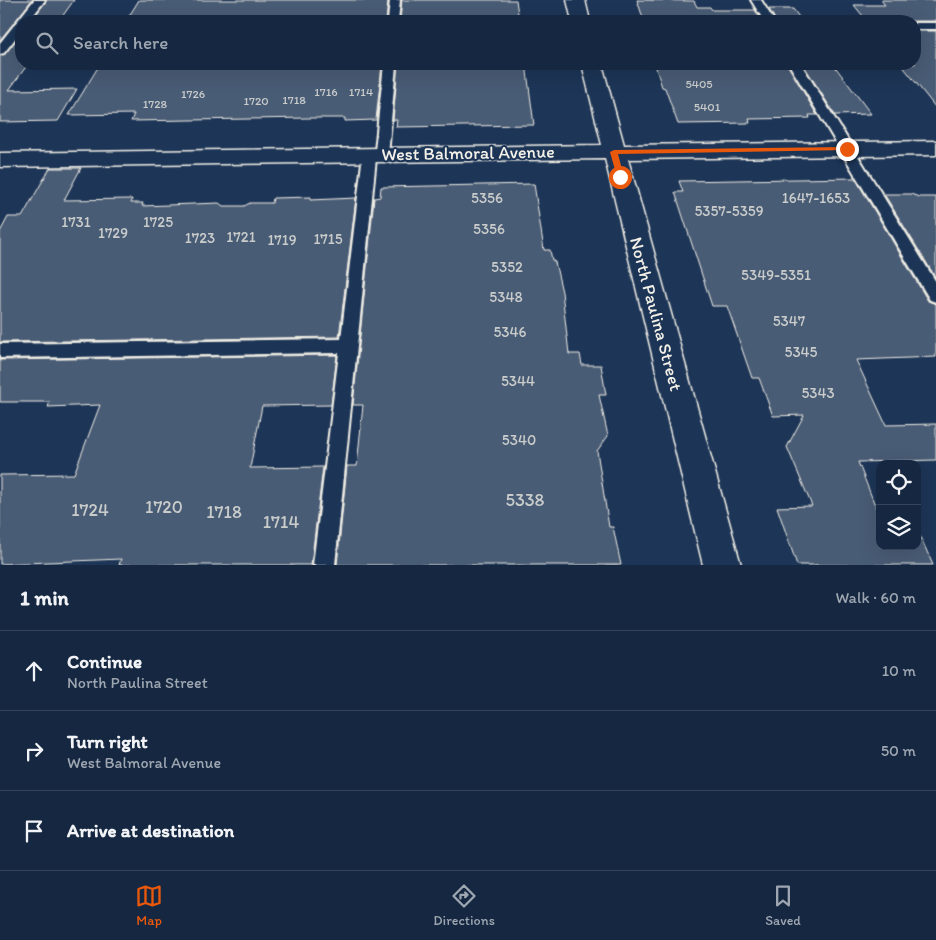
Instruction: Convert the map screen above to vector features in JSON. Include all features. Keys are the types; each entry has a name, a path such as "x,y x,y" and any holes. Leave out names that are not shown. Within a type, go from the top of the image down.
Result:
{"street":[{"path":"576,0 580,15"},
{"name":"North Paulina Street","path":"594,70 722,565"},
{"name":"West Balmoral Avenue","path":"0,160 936,148"}],"lane":[{"path":"28,15 40,0"},
{"path":"394,15 395,0"},
{"path":"756,0 765,15"},
{"path":"921,26 936,26"},
{"path":"0,52 15,38"},
{"path":"324,565 348,346 389,70"},
{"path":"799,70 936,296"},
{"path":"0,351 348,346"}],"building":[{"path":"0,0 32,0 20,15 15,15 15,21 0,40"},
{"path":"47,0 74,0 63,15 36,15"},
{"path":"139,0 388,0 387,15 130,15"},
{"path":"402,0 516,0 518,15 401,15"},
{"path":"637,0 694,1 697,7 710,7 712,10 755,10 758,15 642,15"},
{"path":"881,0 936,0 936,21 921,21 921,15 862,15 854,5 885,5"},
{"path":"769,9 793,9 798,15 772,15"},
{"path":"921,31 936,31 936,108 906,70 921,70"},
{"path":"15,42 15,70 24,70 9,90 77,89 58,121 0,122 0,56 5,54"},
{"path":"96,70 381,70 376,120 345,121 345,118 308,118 131,121 134,114 69,115"},
{"path":"397,70 527,70 534,125 396,127 397,120 393,120"},
{"path":"657,70 791,70 817,115 809,115 810,118 749,119 750,123 678,124 665,88 662,87"},
{"path":"807,70 838,70 871,114 835,115"},
{"path":"50,168 81,168 64,200 132,199 131,203 143,203 142,206 219,203 223,206 244,206 250,203 272,203 273,198 311,197 310,200 356,198 339,337 0,342 0,232 8,217 22,217"},
{"path":"855,178 928,301 936,304 936,357 856,360 886,425 936,424 936,460 876,460 876,462 858,462 876,508 876,550 921,550 921,538 933,565 797,565 777,507 812,506 787,447 804,415 773,416 759,378 752,378 727,306 712,306 675,192 683,192 679,181"},
{"path":"534,184 544,250 550,250 552,260 555,262 562,292 569,354 580,354 582,365 601,365 606,395 599,395 608,436 597,451 609,527 613,527 621,565 337,565 347,466 357,466 363,405 353,405 374,198 380,197 381,187"},
{"path":"884,194 911,194 919,197 936,197 936,278"},
{"path":"337,355 331,405 262,406 250,468 323,467 311,565 119,565 121,559 0,564 0,475 74,474 100,405 48,407 50,402 0,402 0,360"}],"route":[{"path":"620,177 614,152 847,149"}]}
